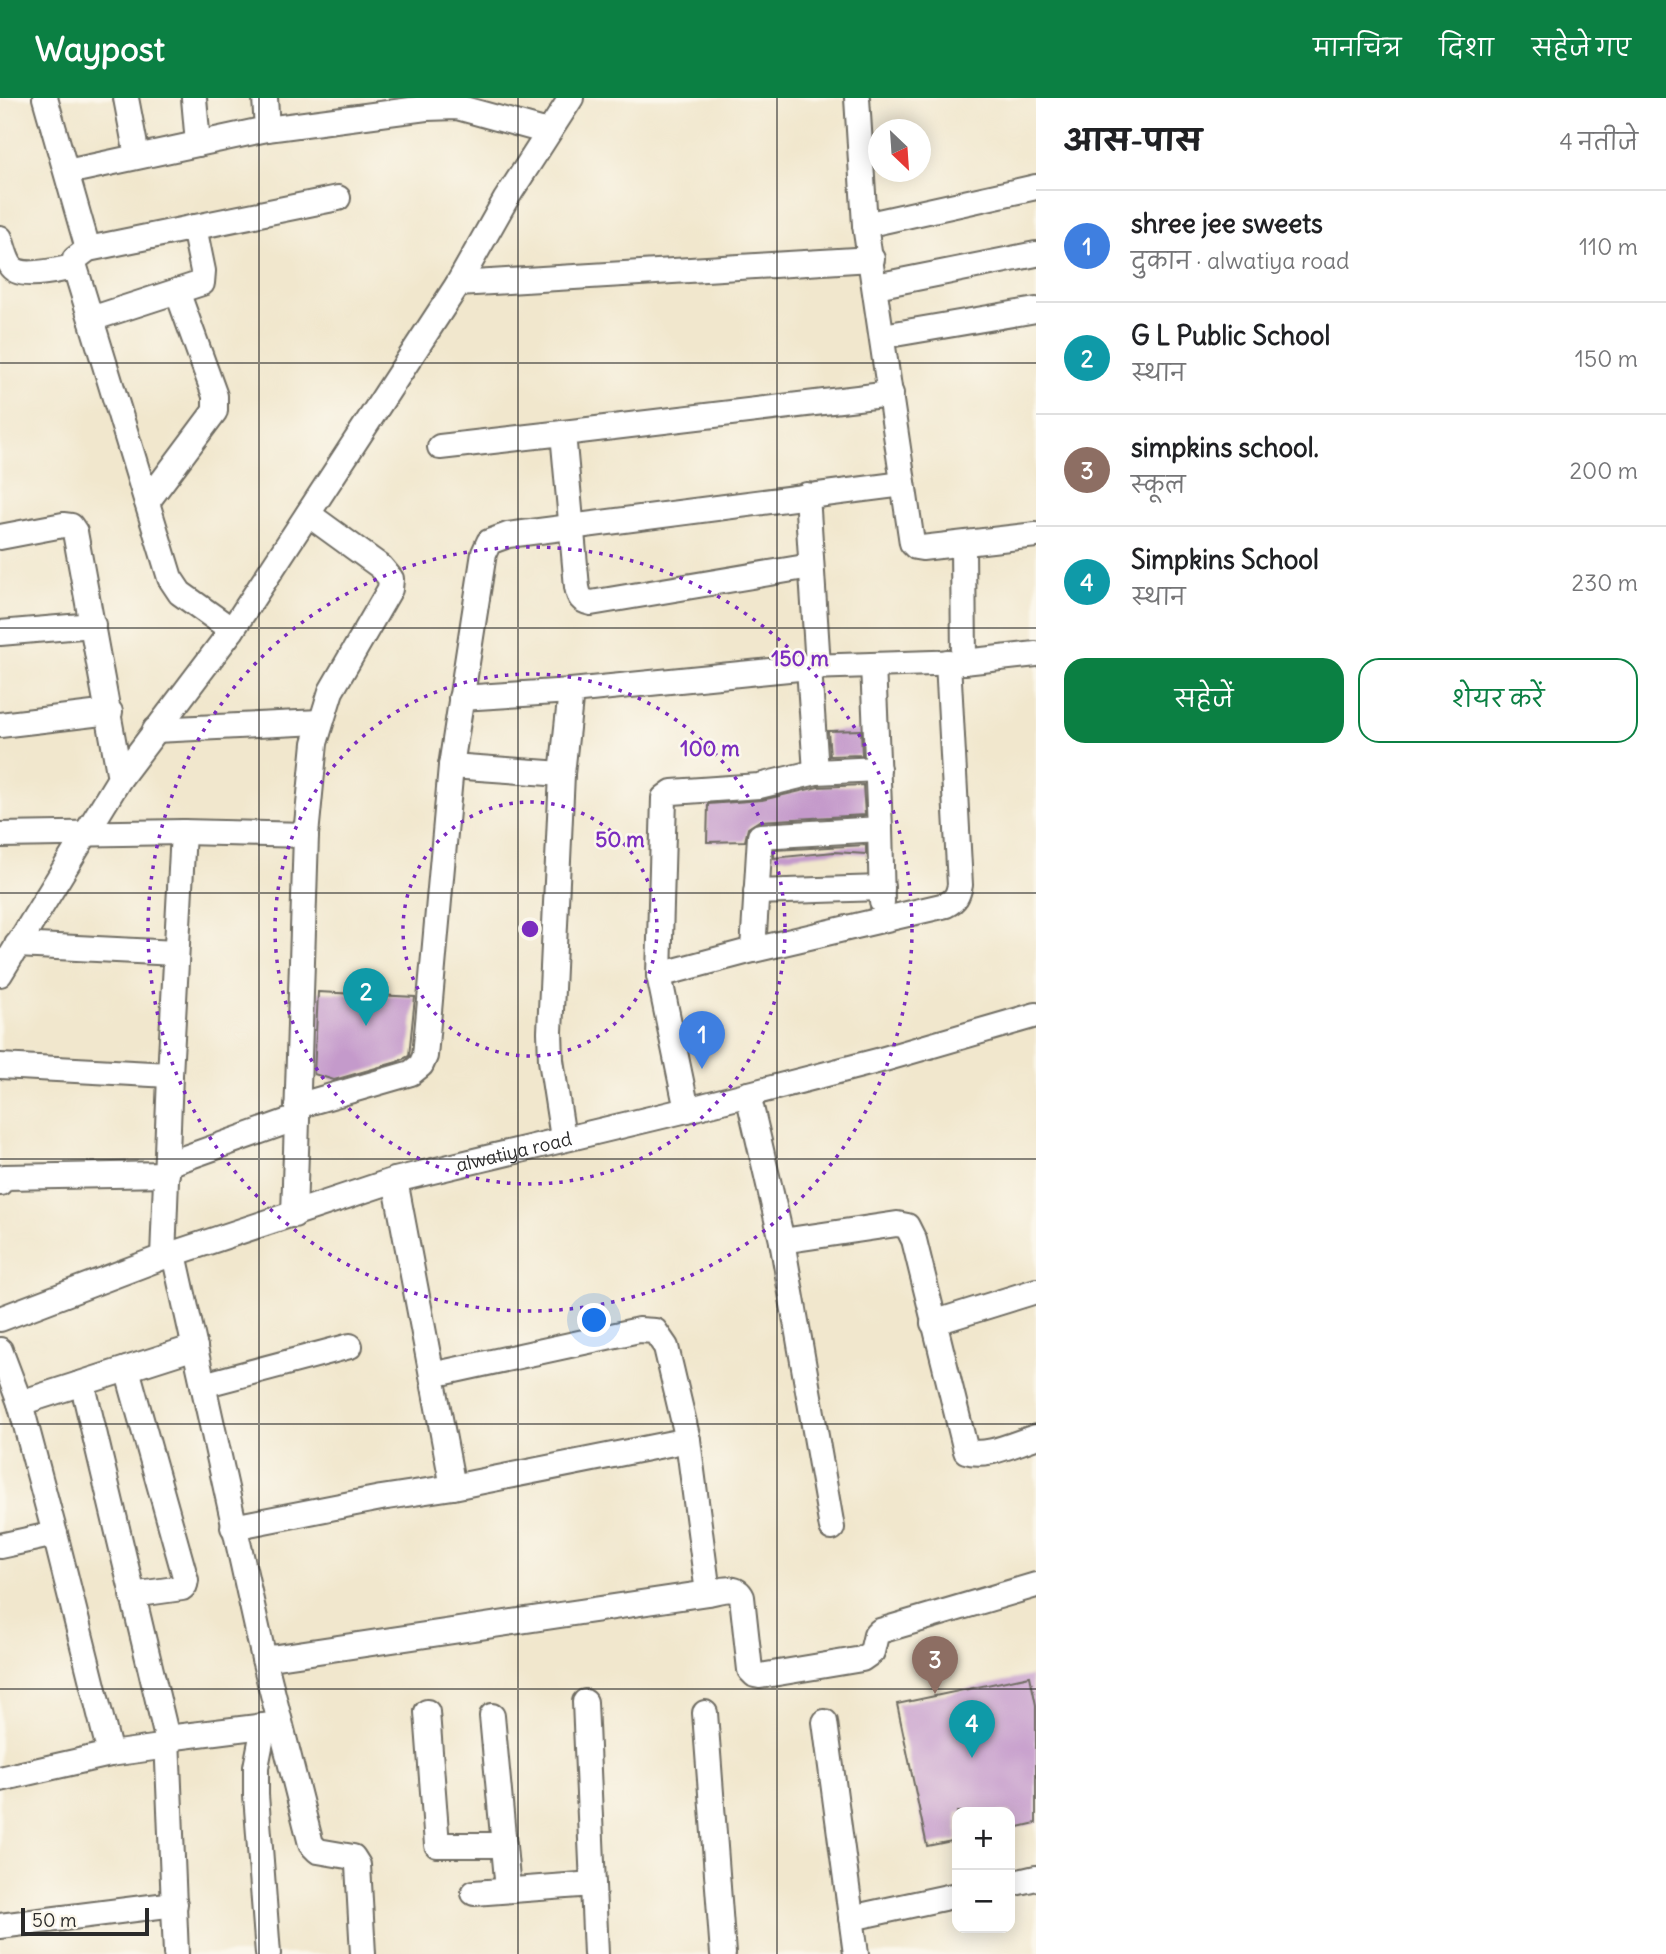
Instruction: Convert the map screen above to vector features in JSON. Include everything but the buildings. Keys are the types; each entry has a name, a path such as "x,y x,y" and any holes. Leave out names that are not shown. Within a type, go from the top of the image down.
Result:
{"street":[{"path":"45,98 67,172 91,319 170,578 180,593 232,630"},
{"path":"126,98 137,156"},
{"path":"194,98 198,144"},
{"path":"265,98 267,129"},
{"path":"0,974 120,778 232,630 458,284 506,199 571,98"},
{"path":"862,99 865,225 911,536 916,547 963,545 1036,536"},
{"path":"67,172 267,129 351,107 426,103 457,107 548,132"},
{"path":"865,225 1036,187"},
{"path":"0,238 10,267 9,275 27,274 194,227 338,198"},
{"path":"91,319 196,285 204,278 194,227"},
{"path":"876,286 1036,254"},
{"path":"458,284 872,259"},
{"path":"147,502 215,411 215,396 177,291"},
{"path":"883,336 1036,310"},
{"path":"440,447 891,394"},
{"path":"563,433 579,595 583,601 591,603 811,566"},
{"path":"1,1179 167,1169 297,1112 411,1073 421,1065 425,1056 451,766 484,552 489,542 508,535 903,484"},
{"path":"807,495 816,772"},
{"path":"294,1215 306,835 315,743 331,691 390,589 391,579 381,567 308,514"},
{"path":"0,537 63,525 71,526 77,538 120,778"},
{"path":"659,975 946,905 958,894 956,662 963,545"},
{"path":"0,633 93,625"},
{"path":"461,698 571,691 814,667 956,662 1036,654"},
{"path":"873,665 883,920"},
{"path":"563,1138 551,1060 550,1032 562,774 571,691"},
{"path":"0,725 110,712"},
{"path":"155,730 320,722"},
{"path":"451,766 562,774"},
{"path":"687,1110 659,975 664,798 672,792 759,786 816,772 878,769"},
{"path":"753,950 760,836 880,829"},
{"path":"0,835 183,832 306,835"},
{"path":"183,832 170,1075 167,1169 169,1255 195,1347 264,1659 272,1725 311,1844 317,1852 353,1857 358,1865 363,1954"},
{"path":"756,892 882,888"},
{"path":"18,946 176,953"},
{"name":"alwatiya road","path":"0,1319 169,1255 395,1180 687,1110 881,1060 1036,1015"},
{"path":"0,1066 170,1075"},
{"path":"748,1094 782,1241 832,1528"},
{"path":"395,1180 453,1487"},
{"path":"782,1241 897,1224 907,1226 914,1240 966,1451 975,1454 986,1452 1036,1437"},
{"path":"933,1324 1036,1291"},
{"path":"432,1375 639,1330 656,1331 666,1347 688,1440 708,1592"},
{"path":"203,1385 350,1346"},
{"path":"20,1403 195,1347"},
{"path":"0,1350 20,1403 110,1754"},
{"path":"127,1369 186,1580 186,1585 182,1588 132,1595"},
{"path":"79,1384 85,1394 167,1742 176,1954"},
{"path":"233,1527 688,1440"},
{"path":"0,1546 55,1534"},
{"path":"264,1659 735,1589 740,1591 750,1670 760,1676 862,1660 872,1652 876,1635 880,1631 1036,1585"},
{"path":"585,1702 596,1954"},
{"path":"427,1712 437,1846 504,1844"},
{"path":"705,1713 723,1954"},
{"path":"492,1716 508,1890"},
{"path":"825,1722 856,1954"},
{"path":"0,1779 167,1742 272,1725"},
{"path":"268,1954 256,1766 272,1725"},
{"path":"1015,1883 1036,1878"},
{"path":"474,1893 593,1884"},
{"path":"851,1918 952,1896"},
{"path":"0,1926 175,1904"}],"place":[{"name":"G L Public School","path":"366,1026"},
{"name":"shree jee sweets","path":"702,1069"},
{"name":"simpkins school.","path":"935,1694"},
{"name":"Simpkins School","path":"972,1758"}]}
